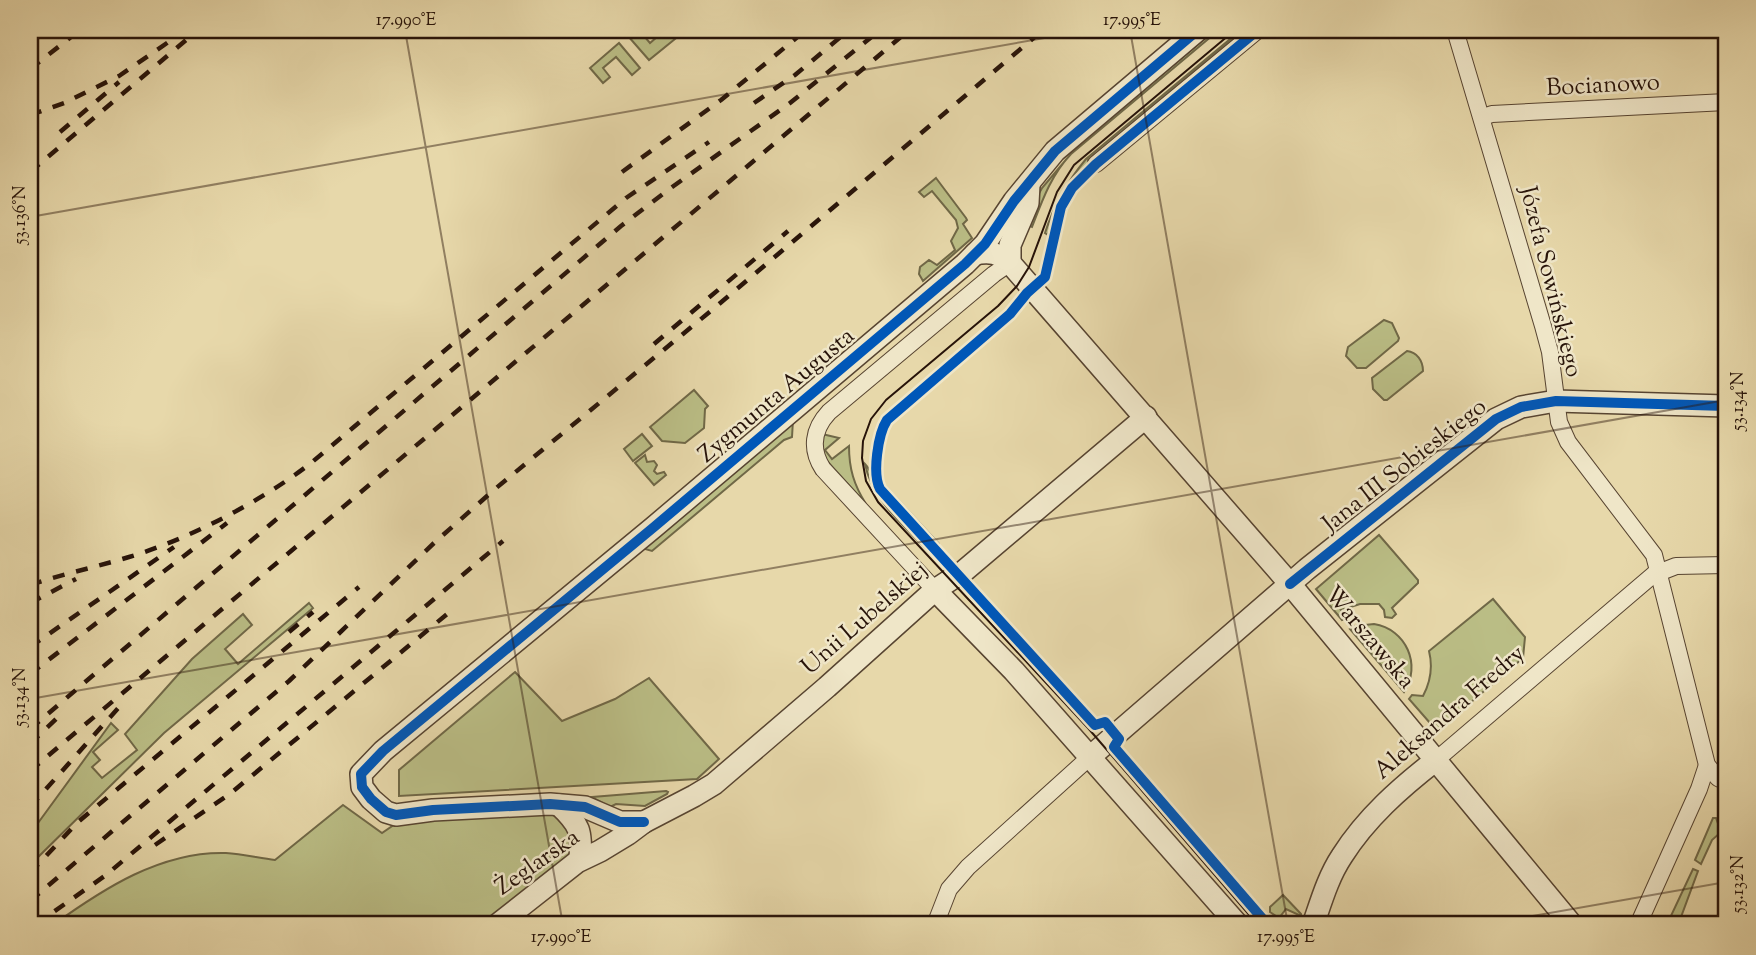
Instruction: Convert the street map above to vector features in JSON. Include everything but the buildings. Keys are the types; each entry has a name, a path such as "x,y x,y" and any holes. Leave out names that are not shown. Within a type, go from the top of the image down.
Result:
{"street":[{"name":"Zygmunta Augusta","path":"559,805 396,814 386,812 371,799 362,787 360,774 383,751 937,289 975,254 1014,201 1065,141 1198,30"},
{"path":"1096,164 1258,30"},
{"name":"Józefa Sowińskiego","path":"1455,30 1483,117 1550,352 1560,426 1568,442 1649,546 1660,572 1707,765"},
{"name":"Bocianowo","path":"1483,117 1492,114 1726,102"},
{"name":"Zygmunta Augusta","path":"1010,263 1010,245 1028,203 1030,184"},
{"path":"975,254 995,254 1010,263 829,412 821,420 815,434 815,451 823,469 1014,671 1238,925"},
{"name":"Warszawska","path":"1010,263 1290,584 1572,925"},
{"name":"Jana III Sobieskiego","path":"935,925 949,889 968,867 1091,756 1290,584 1496,419 1521,407 1556,401 1726,407"},
{"name":"Unii Lubelskiej","path":"644,821 694,796 725,775 935,590 964,571 1146,417"},
{"path":"1660,572 1681,566 1726,565"},
{"name":"Aleksandra Fredry","path":"1313,925 1326,887 1341,856 1395,793 1609,610 1660,572"},
{"path":"1707,765 1718,778 1726,782"},
{"path":"1639,925 1707,765"},
{"path":"559,805 585,807 620,822 644,821"},
{"path":"559,805 577,823 581,834 580,860"},
{"name":"Żeglarska","path":"497,925 580,860 628,834 644,821"}],"green space":[{"path":"639,30 650,43 665,30 686,30 649,60 628,36"},
{"path":"1215,30 1219,30 1071,154 1065,160 1081,142"},
{"path":"1244,30 1088,160 1089,164 1061,196 1086,159"},
{"path":"619,43 640,68 632,75 616,57 603,68 610,77 603,83 590,68"},
{"path":"1064,162 1043,198 1032,227 1023,223 1042,188"},
{"path":"936,178 966,218 963,224 972,238 923,281 919,274 920,267 929,260 937,265 955,250 951,241 958,228 956,220 932,191 924,197 919,192"},
{"path":"1061,197 1054,213 1048,235 1045,233"},
{"path":"1384,320 1392,323 1398,341 1366,368 1357,368 1346,356 1348,347"},
{"path":"1407,351 1419,358 1423,371 1384,400 1373,389 1372,378"},
{"path":"694,390 708,406 705,409 704,428 685,443 662,441 650,427"},
{"path":"793,420 792,437 784,440 652,551 645,549 644,546"},
{"path":"642,434 652,446 633,461 624,449"},
{"path":"822,434 839,438 825,450 832,459 849,446 853,477 866,504 827,461 822,453"},
{"path":"645,455 647,462 654,461 657,465 654,471 657,474 664,472 666,475 654,485 635,463"},
{"path":"865,464 878,491 935,554 933,556 883,502"},
{"path":"878,478 939,544 939,551 883,489"},
{"path":"1379,535 1418,583 1392,608 1396,614 1392,618 1385,617 1379,604 1360,604 1341,610 1348,618 1342,620 1316,589"},
{"path":"1493,599 1525,637 1523,658 1437,731 1409,699 1412,695 1423,696 1426,690 1431,668 1429,651"},
{"path":"309,603 313,608 164,733 30,865 30,834 111,723 118,730 93,752 100,760 92,767 102,778 137,750 125,734 192,659 243,614 252,625 225,649 238,664"},
{"path":"1374,624 1395,633 1408,650 1411,671 1404,692 1350,629"},
{"path":"515,672 562,721 615,699 649,678 719,759 697,779 399,796 399,770"},
{"path":"666,791 667,794 645,806 616,804 610,807 592,797"},
{"path":"343,805 382,833 401,820 551,812 571,828 573,852 487,925 53,925 113,886 156,865 179,858 226,853 275,860"},
{"path":"1713,818 1716,818 1721,832 1712,840 1701,864 1695,860"},
{"path":"1693,869 1698,871 1678,925 1669,920"},
{"path":"1283,895 1301,916 1286,909 1279,918 1270,912 1270,907"}],"tram line":[{"path":"1235,30 1074,165 1057,192 1029,267 1017,286 998,306 886,400 871,419 863,441 862,458 866,481 878,502 1088,728 1258,925"}],"railway":[{"path":"30,69 80,30"},
{"path":"30,172 198,30"},
{"path":"622,172 721,100 806,30"},
{"path":"754,103 795,75 849,30"},
{"path":"30,729 621,226 790,103 880,30"},
{"path":"30,771 909,30"},
{"path":"30,901 289,681 495,489 718,305 1043,30"},
{"path":"30,115 64,103 119,76 183,32"},
{"path":"60,132 119,82"},
{"path":"30,585 129,557 176,540 248,505 292,477 626,198 709,142"},
{"path":"654,344 788,231"},
{"path":"30,674 227,523"},
{"path":"35,925 106,875 503,541"},
{"path":"30,647 174,547"},
{"path":"30,603 76,579"},
{"path":"30,873 78,822 359,587"},
{"path":"155,845 231,793 452,610"},
{"path":"289,632 313,612"},
{"path":"30,807 120,706"},
{"path":"30,744 57,718"}],"cycle path":[{"path":"644,822 620,822 585,807 550,804 433,810 396,815 386,812 371,799 362,787 361,774 383,751 654,527 965,264 985,244 1014,201 1055,151 1198,30"},
{"path":"1258,30 1096,164 1072,188 1061,207 1045,277 1010,314 887,420 877,454 876,474 880,489 1093,723 1095,725 1105,722 1119,739 1114,747 1268,925"},
{"path":"1290,584 1496,419 1521,407 1556,401 1726,406"}]}
